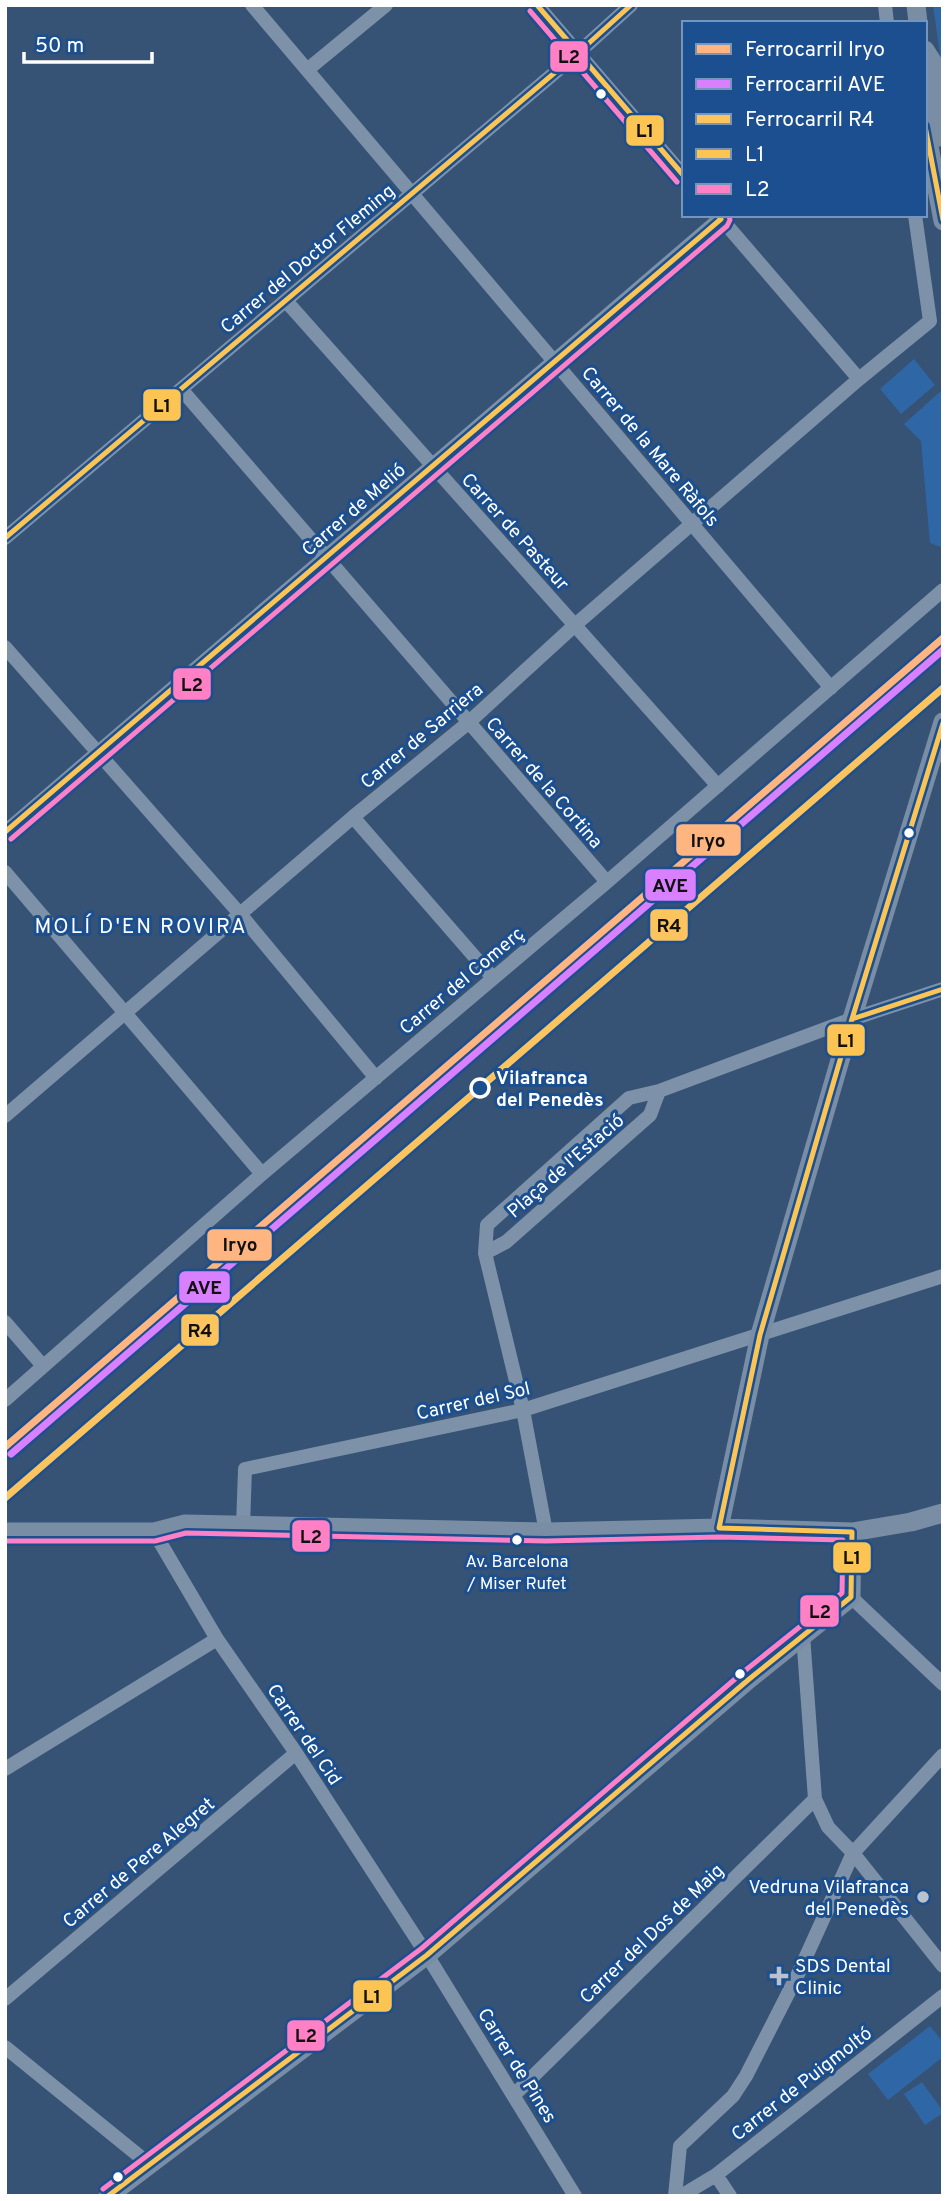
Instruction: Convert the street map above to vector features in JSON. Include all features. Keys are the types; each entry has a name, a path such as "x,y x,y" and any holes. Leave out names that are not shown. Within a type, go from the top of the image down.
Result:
{"street":[{"name":"Carrer de la Mare Ràfols","path":"252,5 831,688"},
{"path":"307,70 386,5"},
{"path":"537,5 682,174"},
{"name":"Carrer del Doctor Fleming","path":"5,538 578,53 631,5"},
{"path":"927,53 932,61 943,134"},
{"path":"927,91 943,180"},
{"path":"927,136 943,221"},
{"name":"Carrer de Melió","path":"5,832 720,217"},
{"path":"722,217 859,379"},
{"name":"Carrer de Sarriera","path":"5,1116 353,817 468,723 575,625 859,379 930,321 915,217"},
{"name":"Carrer de Pasteur","path":"286,301 718,786"},
{"name":"Carrer de la Cortina","path":"181,389 607,882"},
{"name":"Carrer del Comerç","path":"5,1401 262,1174 607,882 943,590"},
{"path":"5,647 240,914 376,1078"},
{"path":"719,1528 760,1335 852,1019 943,722"},
{"path":"925,776 943,758"},
{"path":"353,817 493,978"},
{"path":"5,872 262,1174"},
{"path":"659,1091 852,1019 943,989"},
{"name":"Plaça de l'Estació","path":"485,1253 506,1242 650,1115 659,1091"},
{"name":"Plaça de l'Estació","path":"485,1253 488,1225 520,1194 629,1098 659,1091"},
{"path":"485,1253 523,1410 546,1532"},
{"name":"Carrer del Sol","path":"243,1526 244,1469 523,1410 943,1276"},
{"path":"5,1322 43,1366"},
{"path":"5,1532 154,1532 185,1524 546,1532 719,1528 852,1532 911,1522 943,1513"},
{"name":"Carrer del Cid","path":"154,1532 217,1639 296,1753 427,1955"},
{"path":"852,1532 851,1598 943,1684"},
{"path":"108,2196 427,1955 803,1635 851,1598"},
{"path":"803,1635 815,1799 828,1827 853,1853 943,1966"},
{"path":"5,1769 217,1639"},
{"name":"Carrer de Pere Alegret","path":"5,1999 296,1753"},
{"path":"675,2196 680,2146 733,2096 746,2076 799,1972 853,1853 943,1755"},
{"name":"Carrer del Dos de Maig","path":"514,2095 815,1799"},
{"name":"Carrer de Pines","path":"427,1955 575,2196"},
{"name":"Carrer de Puigmoltó","path":"681,2196 716,2175 943,1996"},
{"path":"5,2047 149,2164"},
{"path":"716,2175 730,2196"}],"shaded area":[{"path":"933,5 943,5 943,77"},
{"path":"914,359 935,385 901,414 880,389"},
{"path":"943,389 943,548 930,543 921,441 904,424"},
{"path":"930,2026 943,2042 943,2057 888,2100 868,2074"},
{"path":"922,2082 943,2111 925,2125 904,2094"}],"rail line":[{"name":"Iryo","path":"5,1447 943,638"},
{"name":"AVE","path":"11,1454 943,650"},
{"name":"R4","path":"5,1498 943,688"}],"transit line":[{"name":"L1","path":"537,5 682,174"},
{"name":"L1","path":"5,538 578,53 631,5"},
{"name":"L2","path":"530,11 677,182"},
{"name":"L1","path":"927,136 943,220"},
{"name":"L1","path":"5,832 721,219 720,217"},
{"name":"L2","path":"11,839 727,226 729,217"},
{"name":"L1","path":"108,2196 427,1955 748,1680 851,1597 852,1532 719,1528 760,1335 852,1019 943,723"},
{"name":"L1","path":"852,1019 943,989"},
{"name":"L2","path":"5,1541 155,1541 186,1533 546,1541 719,1537 843,1540 842,1593 742,1673 422,1948 103,2189"}],"place":[{"name":"Vilafranca del Penedès","path":"480,1088"},
{"name":"Av. Barcelona / Miser Rufet","path":"517,1540"},
{"name":"Vedruna Vilafranca del Penedès","path":"923,1897"},
{"name":"SDS Dental Clinic","path":"779,1976"}],"district":[{"name":"MOLÍ D'EN ROVIRA","path":"141,926"}]}
